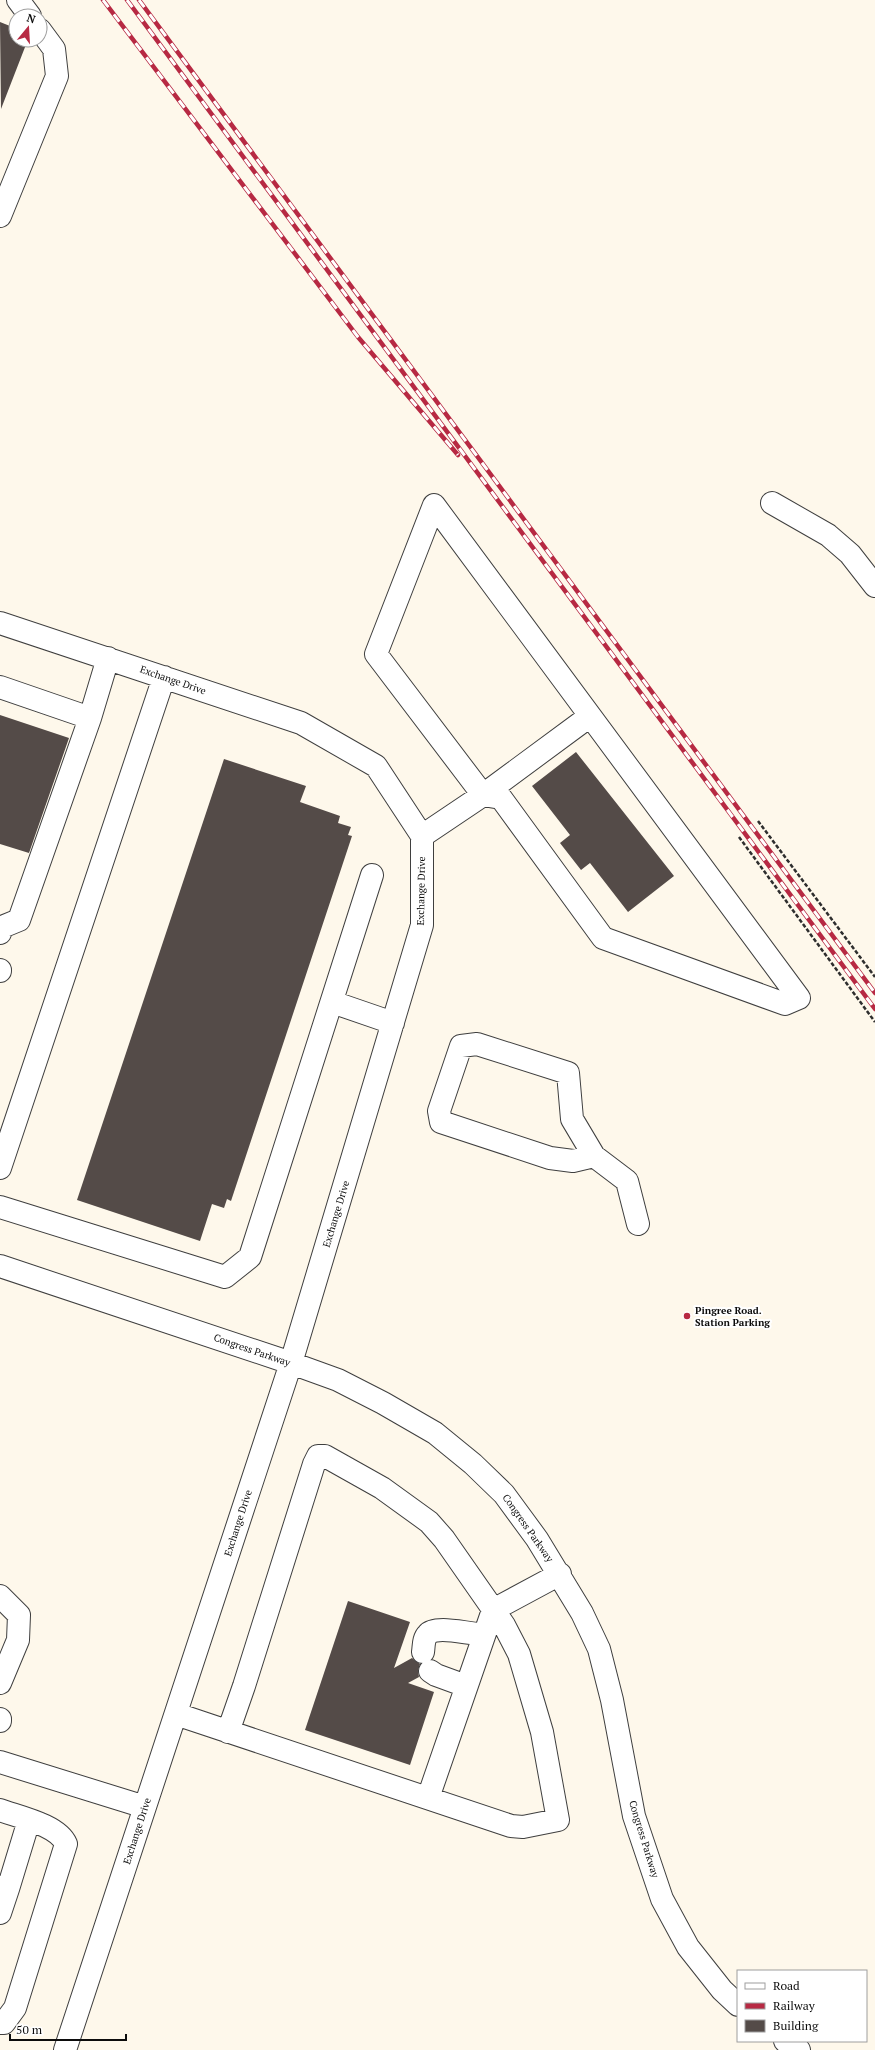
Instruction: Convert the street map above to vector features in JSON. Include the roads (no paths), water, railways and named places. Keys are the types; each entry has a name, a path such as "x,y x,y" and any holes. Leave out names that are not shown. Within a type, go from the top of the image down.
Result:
{"street":[{"path":"0,216 57,76 54,48 48,40"},
{"path":"772,503 828,535 850,554 875,586"},
{"path":"434,505 799,998 785,1004 603,938 501,798 483,795 376,654 434,505"},
{"name":"Exchange Drive","path":"0,623 301,723 376,766 422,836 422,925 292,1363 65,2050"},
{"path":"0,933 2,927 19,920 90,718 108,658"},
{"path":"0,1168 164,677"},
{"path":"0,687 90,718"},
{"path":"422,836 483,795 590,716"},
{"path":"0,1207 225,1277 250,1257 372,876"},
{"path":"332,1002 393,1023"},
{"path":"594,1156 573,1161 550,1158 441,1122 439,1111 461,1046 477,1044 568,1073 572,1119 594,1156 627,1181 638,1224"},
{"name":"Congress Parkway","path":"0,1266 292,1363 338,1380 383,1403 435,1433 473,1464 504,1494 537,1539 560,1574 582,1613 598,1649 612,1700 634,1816 662,1899 688,1947 722,1990 737,2003"},
{"path":"176,1714 228,1732 511,1826 523,1826 558,1820 542,1732 519,1654 504,1625 444,1539 429,1522 367,1479 325,1456 318,1456 314,1464 228,1732"},
{"path":"428,1798 493,1610 560,1574"},
{"path":"0,1596 19,1615 18,1640 0,1683"},
{"path":"466,1686 436,1676 427,1662 424,1639 428,1632 437,1629 484,1635"},
{"path":"0,1762 145,1807"},
{"path":"0,1810 54,1830 63,1837 66,1844 15,2008 4,2024 0,2023"},
{"path":"0,1913 4,1888 29,1820"},
{"path":"787,2042 799,2050"}],"railway":[{"path":"103,0 358,337 458,455"},
{"path":"127,0 875,1009"},
{"path":"139,0 875,993"}],"place":[{"name":"Pingree Road. Station Parking","path":"687,1316"}]}
